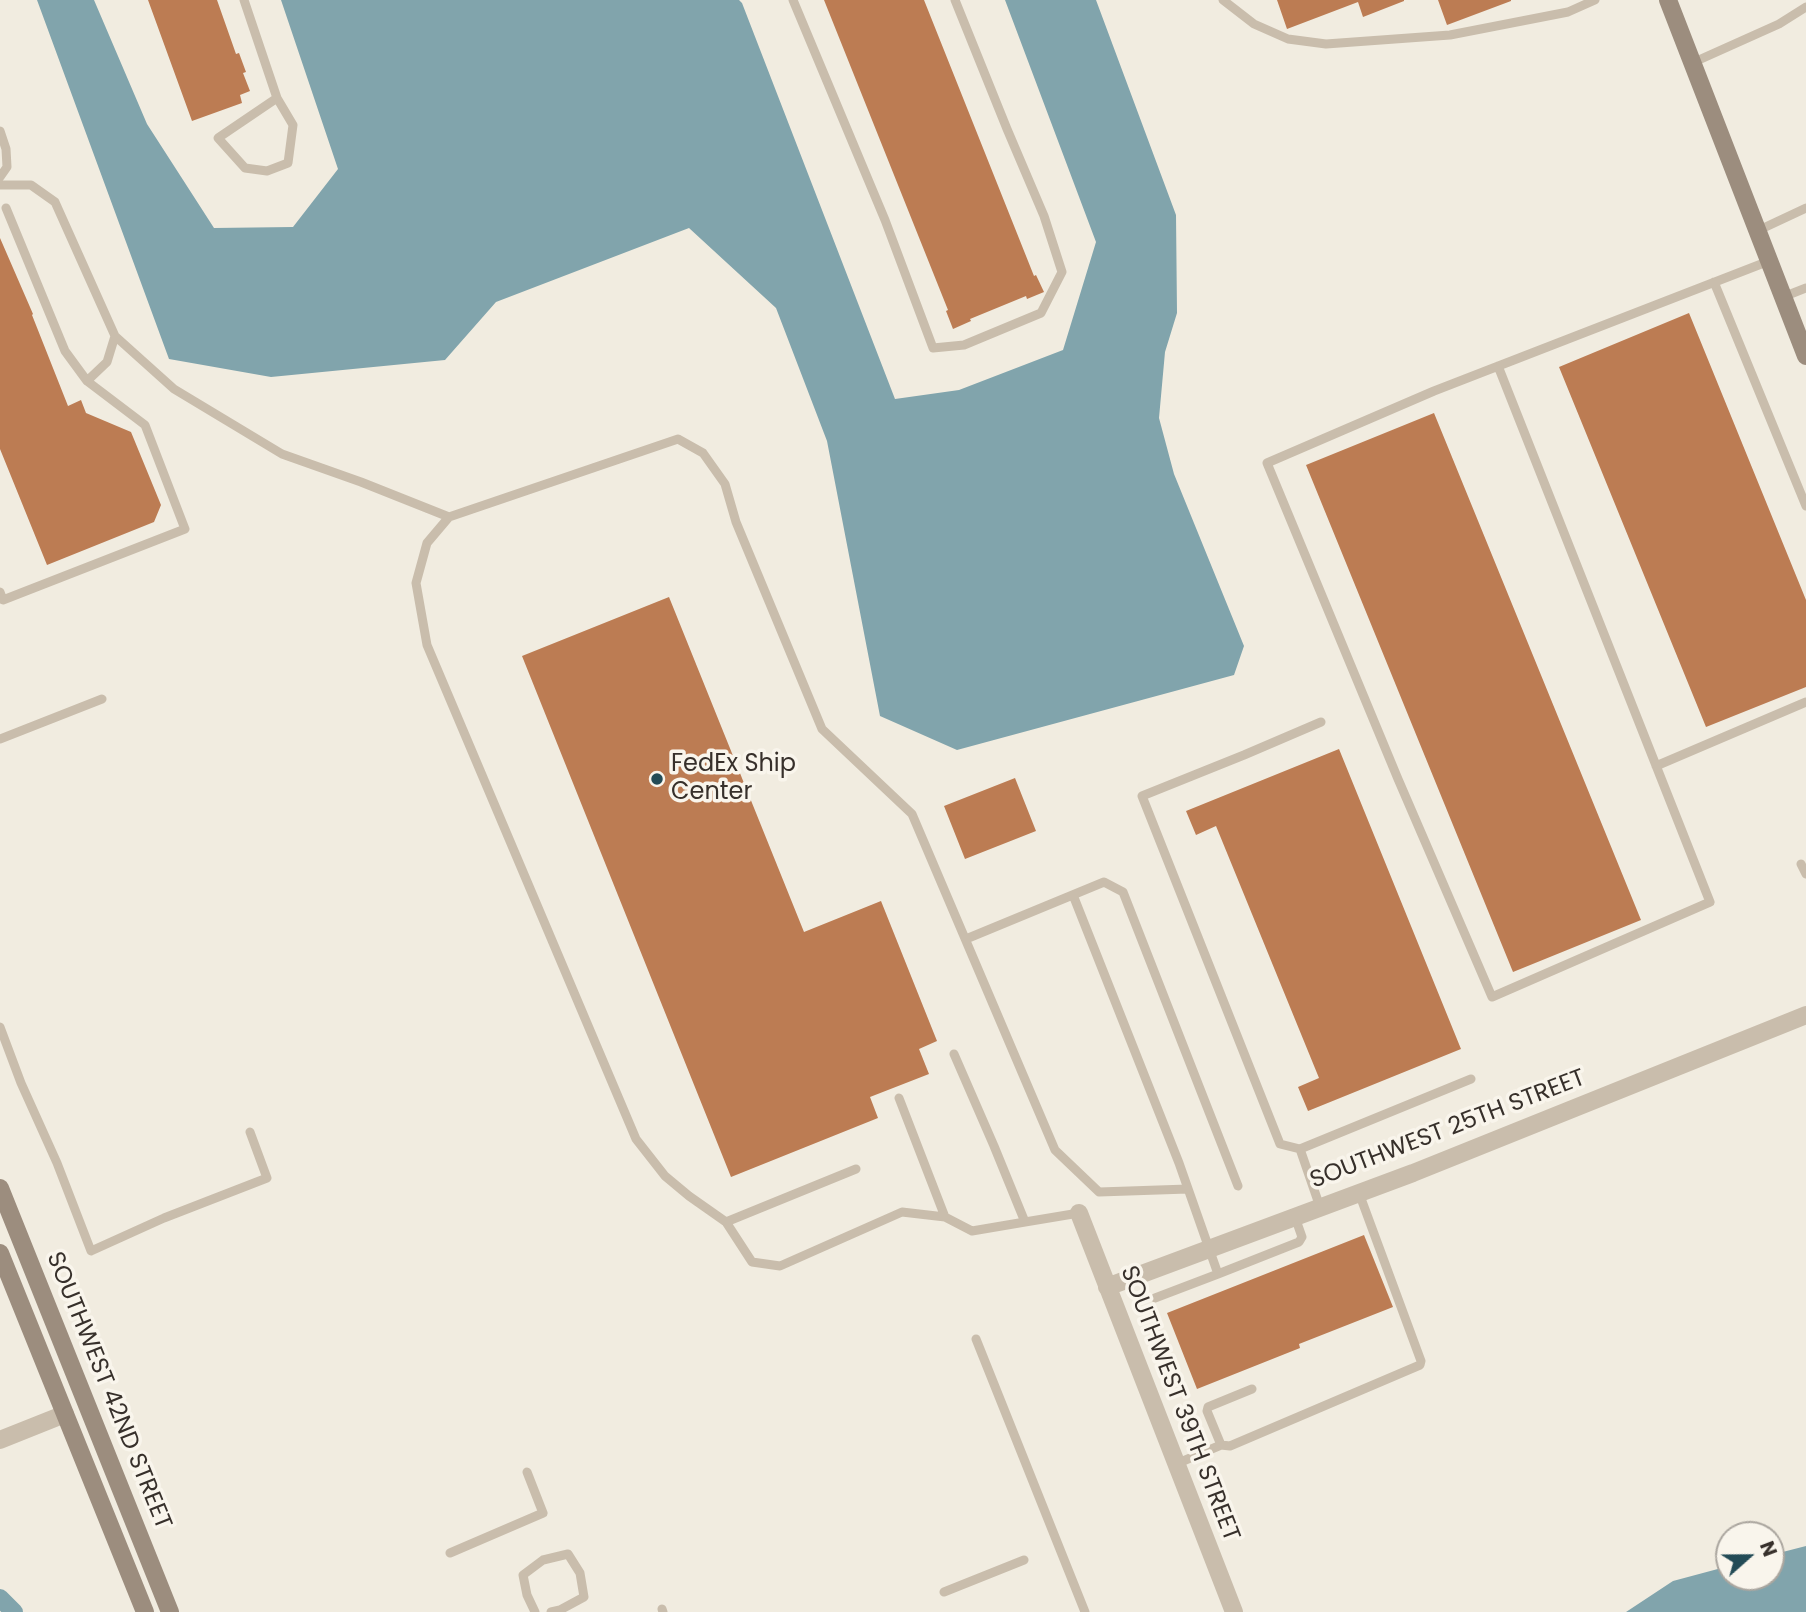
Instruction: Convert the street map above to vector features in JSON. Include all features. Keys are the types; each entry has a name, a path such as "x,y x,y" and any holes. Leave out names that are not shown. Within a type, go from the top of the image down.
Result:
{"street":[{"path":"1668,0 1783,298 1795,318 1806,356"},
{"name":"SOUTHWEST 25TH STREET","path":"1107,1287 1426,1168 1806,1015"},
{"name":"SOUTHWEST 42ND STREET","path":"0,1188 170,1612"},
{"name":"SOUTHWEST 39TH STREET","path":"1079,1213 1234,1612"},
{"path":"0,1245 26,1274 36,1278"},
{"name":"SOUTHWEST 42ND STREET","path":"0,1253 145,1612"},
{"path":"0,1440 65,1414"}],"lane":[{"path":"244,0 277,98 293,125 288,163 267,171 245,167 218,138 277,98"},
{"path":"793,0 880,208 933,348 964,345 1041,313 1062,272 1044,216 956,0"},
{"path":"1223,0 1254,24 1288,39 1326,44 1450,35 1568,12 1595,0"},
{"path":"1692,63 1779,24 1806,7"},
{"path":"0,131 6,149 7,167 0,177"},
{"path":"0,185 31,185 55,202 115,337 174,389 282,454 449,517"},
{"path":"1,597 185,529 145,425 87,381 65,351 6,208"},
{"path":"1757,231 1806,208"},
{"path":"1498,366 1710,902 1492,997 1267,463 1434,391 1498,366 1714,282 1769,261"},
{"path":"1714,282 1806,506"},
{"path":"1783,298 1806,288"},
{"path":"87,381 107,362 115,337"},
{"path":"1079,1213 972,1231 945,1217 902,1212 780,1266 752,1262 726,1222 665,1176 636,1139 426,645 416,583 427,542 449,517 678,439 703,453 725,484 736,522 822,729 912,814 1055,1150 1099,1192 1188,1189"},
{"path":"0,739 102,699"},
{"path":"1656,766 1806,702"},
{"path":"1321,722 1142,796 1280,1144 1300,1149 1471,1079"},
{"path":"1801,864 1806,874"},
{"path":"966,939 1104,881 1123,892 1238,1186"},
{"path":"1073,895 1188,1189 1218,1274"},
{"path":"0,1027 91,1251 164,1218 267,1178 250,1132"},
{"path":"954,1054 1025,1222"},
{"path":"899,1098 945,1217"},
{"path":"1300,1149 1320,1207"},
{"path":"726,1222 856,1169"},
{"path":"1176,1464 1221,1445 1230,1446 1420,1365 1421,1361 1359,1193"},
{"path":"1155,1298 1299,1242 1302,1237 1295,1217"},
{"path":"976,1339 1085,1612"},
{"path":"1221,1445 1208,1408 1252,1389"},
{"path":"450,1553 543,1513 527,1472"},
{"path":"535,1612 527,1595 523,1574 543,1560 568,1554 580,1573 584,1597 561,1610 551,1612"},
{"path":"944,1592 1024,1560"}],"water":[{"path":"37,0 94,0 147,124 214,228 293,227 338,169 281,0 739,0 895,399 959,390 1063,350 1096,242 1005,0 1096,0 1176,215 1177,313 1165,352 1159,418 1174,474 1244,646 1234,675 957,750 880,716 827,441 776,308 689,228 496,302 445,360 271,377 169,359"},
{"path":"1806,1546 1806,1612 1626,1612 1673,1581 1715,1570 1715,1591 1785,1591 1785,1551"}],"building":[{"path":"148,0 217,0 236,54 239,53 246,72 243,73 250,91 240,95 242,103 192,121"},
{"path":"824,0 924,0 1034,276 1036,275 1044,292 1027,299 1026,296 970,319 971,321 953,329 946,311 948,310"},
{"path":"1277,0 1404,1 1363,17 1358,2 1287,29"},
{"path":"1438,0 1511,0 1511,1 1447,25"},
{"path":"0,238 68,406 81,400 86,413 131,432 161,505 154,522 47,565 0,449"},
{"path":"1689,313 1806,600 1806,687 1706,727 1559,367"},
{"path":"1434,413 1641,920 1513,972 1306,465"},
{"name":"FedEx Ship Center","path":"669,597 804,932 881,901 937,1041 919,1049 929,1074 870,1097 878,1118 731,1177 522,656"},
{"path":"1339,749 1461,1049 1308,1111 1298,1087 1319,1078 1216,826 1196,835 1186,811"},
{"path":"1015,778 1036,831 965,859 944,806"},
{"path":"1364,1235 1393,1307 1299,1344 1300,1348 1197,1389 1167,1313"}],"waterway":[{"path":"0,1598 14,1612"}],"place":[{"name":"FedEx Ship Center","path":"657,779"}]}
